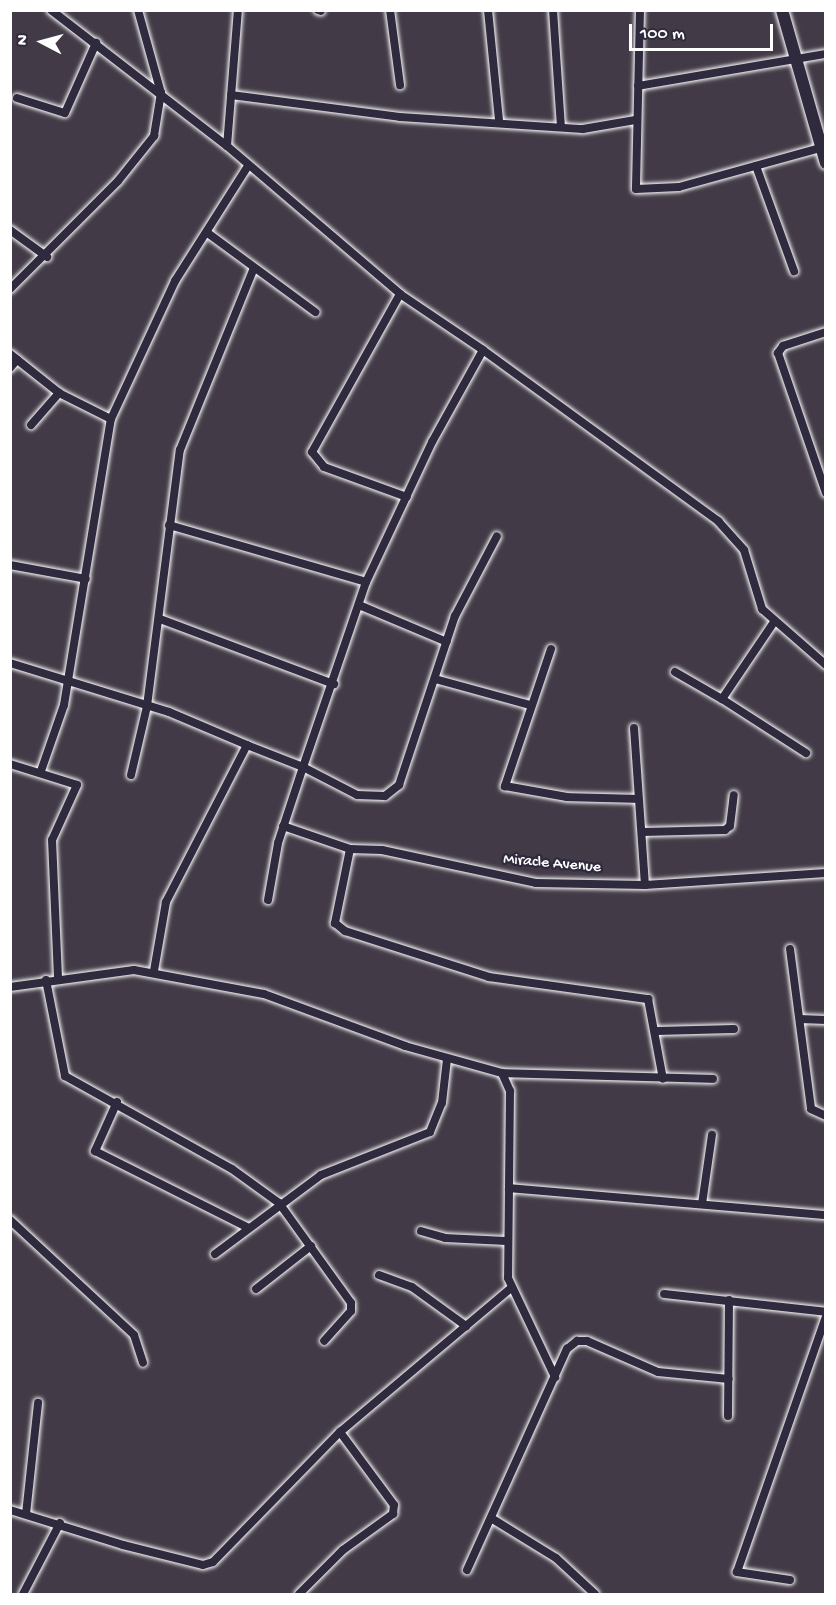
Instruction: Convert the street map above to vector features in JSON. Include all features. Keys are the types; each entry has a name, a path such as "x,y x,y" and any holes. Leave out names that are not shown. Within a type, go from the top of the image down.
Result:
{"street":[{"path":"51,10 227,146 400,294 483,350 718,521 744,550 762,609 825,665"},
{"path":"11,287 47,257 145,148 161,118 161,93 138,10"},
{"path":"227,146 238,10"},
{"path":"390,10 400,86"},
{"path":"488,10 499,120"},
{"path":"553,10 561,126"},
{"path":"640,10 634,188 639,191 679,187 756,166 824,155 782,10"},
{"path":"17,98 65,113 96,43"},
{"path":"638,86 795,57 825,54"},
{"path":"231,95 400,117 499,120 561,126 635,120"},
{"path":"41,771 64,705 111,419 175,281 209,234 248,165"},
{"path":"756,166 794,271"},
{"path":"10,230 47,257"},
{"path":"209,234 315,312"},
{"path":"131,775 147,706 160,618 169,525 189,420 254,268"},
{"path":"400,294 322,429 312,457 324,467 407,496"},
{"path":"825,332 783,346 778,353 825,493"},
{"path":"268,900 283,826 334,684 366,582 407,496 483,350"},
{"path":"10,369 14,357 59,393 111,419"},
{"path":"31,425 59,393"},
{"path":"169,525 366,582"},
{"path":"10,663 67,677 147,706 303,767 357,795 394,794 447,642 497,536"},
{"path":"10,565 86,579"},
{"path":"359,605 447,642"},
{"path":"160,618 334,684"},
{"path":"722,699 774,622"},
{"path":"551,649 504,777 506,788 637,799"},
{"path":"675,672 806,753"},
{"path":"435,679 530,705"},
{"path":"634,728 637,799 643,832 645,885"},
{"path":"154,971 166,902 246,745"},
{"path":"10,765 41,771 77,785 52,840 58,978"},
{"path":"643,832 725,830 730,826 734,795"},
{"name":"Miracle Avenue","path":"283,826 350,849 382,850 536,883 645,885 825,873"},
{"path":"350,849 334,923 345,931 489,977 648,999 657,1031 663,1079"},
{"path":"790,949 811,1109 825,1116"},
{"path":"10,987 58,978 154,971 264,994 447,1059 502,1073 713,1079"},
{"path":"46,980 60,1067 65,1076 117,1102 232,1169 279,1203 352,1307 324,1341"},
{"path":"800,1019 825,1020"},
{"path":"657,1031 734,1029"},
{"path":"215,1254 279,1203 321,1175 430,1131 442,1103 447,1059"},
{"path":"502,1073 510,1091 506,1241 511,1288 555,1377"},
{"path":"117,1102 95,1151 247,1227"},
{"path":"702,1204 712,1135"},
{"path":"509,1188 825,1215"},
{"path":"11,1222 114,1313 134,1335 143,1363"},
{"path":"421,1231 445,1238 506,1241"},
{"path":"256,1289 311,1246"},
{"path":"379,1275 412,1287 466,1326"},
{"path":"10,1510 166,1556 213,1562 340,1432 511,1288"},
{"path":"664,1294 825,1312"},
{"path":"728,1416 729,1300"},
{"path":"790,1580 736,1572 825,1317"},
{"path":"467,1570 567,1349 587,1341 658,1372 729,1379"},
{"path":"26,1514 38,1403"},
{"path":"299,1594 343,1550 393,1514 394,1505 340,1432"},
{"path":"491,1518 556,1558 595,1594"},
{"path":"23,1594 60,1523"}]}
